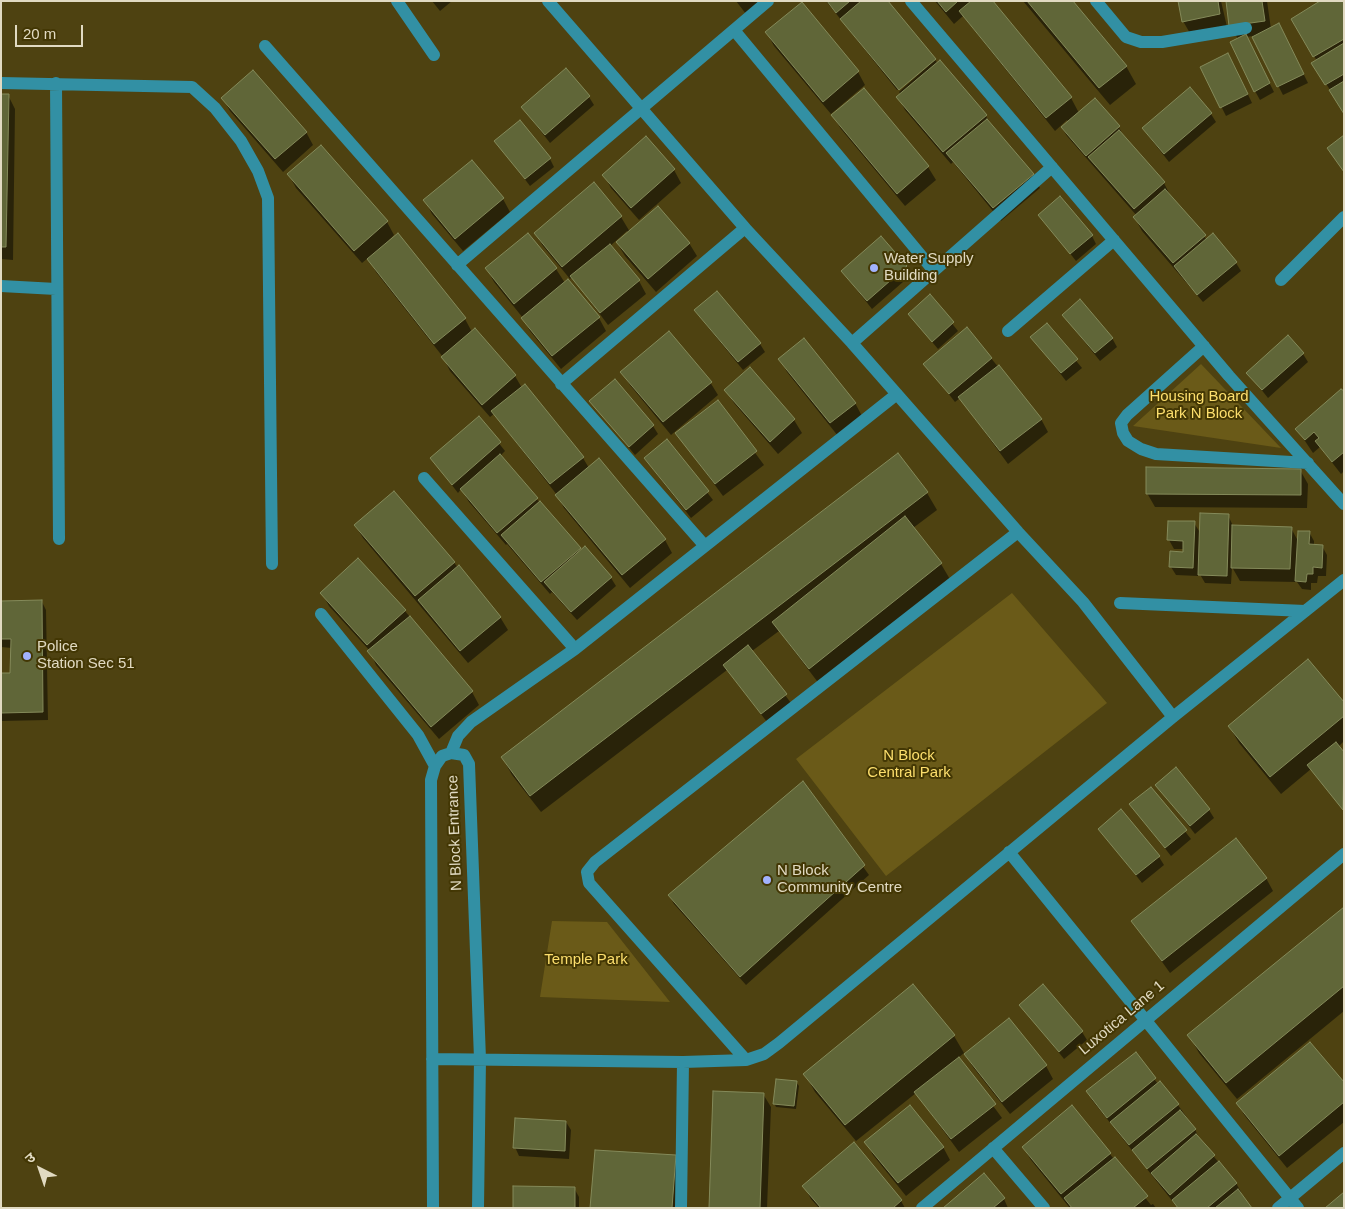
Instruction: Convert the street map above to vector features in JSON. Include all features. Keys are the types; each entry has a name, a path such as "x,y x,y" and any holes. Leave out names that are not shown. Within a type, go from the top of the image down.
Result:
{"street":[{"path":"397,1 434,55"},
{"path":"548,1 746,228 852,343 1018,532 1083,602 1173,717"},
{"path":"457,265 768,1"},
{"path":"911,1 1204,346 1344,504"},
{"path":"1096,1 1126,37 1141,42 1162,42 1246,28"},
{"path":"734,30 934,271"},
{"path":"265,46 705,546"},
{"path":"1,83 192,87 215,108 241,141 258,171 268,198 272,564"},
{"path":"56,83 59,539"},
{"path":"852,343 1052,167"},
{"path":"1281,280 1344,217"},
{"path":"561,384 746,228"},
{"path":"1008,331 1114,240"},
{"path":"1,286 56,289"},
{"path":"1204,346 1124,419 1121,423 1123,433 1128,441 1141,449 1156,454 1308,463"},
{"path":"451,753 458,736 471,722 575,649 897,394"},
{"path":"424,478 575,649"},
{"path":"746,1060 589,883 587,872 595,862 1018,532"},
{"path":"432,1059 683,1062 746,1060 764,1054 1173,717 1344,580"},
{"path":"1120,603 1304,612"},
{"path":"321,614 418,735 435,766"},
{"name":"N Block Entrance","path":"433,1208 431,780 435,766 442,756 451,753 464,755 469,764 480,1059 478,1208"},
{"path":"1009,852 1294,1203"},
{"name":"Luxotica Lane 1","path":"922,1208 1344,854"},
{"path":"681,1208 683,1062"},
{"path":"993,1148 1044,1208"},
{"path":"1278,1208 1294,1203 1344,1153"}],"green space":[{"name":"Housing Board Park N Block","path":"1201,364 1281,448 1133,426"},
{"name":"N Block Central Park","path":"1012,593 1107,703 886,876 796,759"},
{"name":"Temple Park","path":"552,921 607,922 670,1002 540,997"}],"building":[{"path":"827,1 850,1 836,13"},
{"path":"861,1 888,1 936,59 899,90 840,19"},
{"path":"937,1 958,1 946,12"},
{"path":"971,1 993,1 1072,97 1046,118 959,11"},
{"path":"1027,1 1073,1 1127,66 1099,88"},
{"path":"1178,1 1218,1 1220,14 1182,22"},
{"path":"1226,1 1262,1 1265,21 1229,26"},
{"path":"1320,1 1344,1 1344,39 1313,57 1291,19"},
{"path":"802,2 859,71 823,102 765,32"},
{"path":"1279,23 1304,74 1277,87 1252,37"},
{"path":"1246,34 1270,83 1254,92 1230,42"},
{"path":"1344,43 1344,74 1325,85 1311,63"},
{"path":"1228,53 1248,94 1220,108 1200,67"},
{"path":"940,60 987,115 943,152 896,97"},
{"path":"566,68 590,96 545,135 521,107"},
{"path":"253,70 307,132 275,159 221,98"},
{"path":"1344,81 1344,114 1329,90"},
{"path":"1190,87 1212,113 1164,154 1142,128"},
{"path":"864,88 929,166 897,194 831,115"},
{"path":"1,94 9,94 6,247 1,247"},
{"path":"1095,98 1120,126 1086,156 1061,127"},
{"path":"987,119 1034,174 993,208 946,153"},
{"path":"520,120 551,158 525,179 494,141"},
{"path":"1119,130 1165,182 1134,209 1088,157"},
{"path":"1344,135 1344,172 1327,148"},
{"path":"646,136 675,169 631,208 602,175"},
{"path":"321,145 388,221 354,251 287,174"},
{"path":"472,160 504,198 455,239 423,200"},
{"path":"594,182 622,216 562,267 534,233"},
{"path":"1165,189 1206,235 1173,263 1133,217"},
{"path":"1060,196 1093,235 1070,254 1038,215"},
{"path":"658,206 690,243 648,279 616,242"},
{"path":"398,233 466,318 434,344 367,259"},
{"path":"528,233 557,268 514,304 485,268"},
{"path":"1213,233 1237,262 1197,295 1174,266"},
{"name":"Water Supply Building","path":"881,236 907,266 867,301 841,271"},
{"path":"610,244 640,280 600,313 570,276"},
{"path":"568,279 600,317 552,356 521,318"},
{"path":"717,291 761,343 738,362 694,310"},
{"path":"930,294 954,322 932,342 908,314"},
{"path":"1080,299 1113,338 1095,353 1062,315"},
{"path":"1047,323 1078,359 1061,373 1030,337"},
{"path":"967,327 992,358 949,394 923,364"},
{"path":"475,328 516,375 482,405 441,357"},
{"path":"669,331 712,382 663,422 620,372"},
{"path":"1288,335 1304,353 1262,390 1246,373"},
{"path":"804,338 856,403 830,423 778,359"},
{"path":"999,365 1042,419 1000,451 958,397"},
{"path":"750,367 795,419 770,442 724,390"},
{"path":"615,379 654,425 629,447 589,401"},
{"path":"525,384 584,457 550,484 491,411"},
{"path":"1341,389 1344,391 1344,452 1332,462 1315,441 1319,438 1314,432 1305,440 1295,429"},
{"path":"718,400 757,451 715,484 675,433"},
{"path":"479,416 501,442 452,485 430,458"},
{"path":"667,439 709,491 686,510 644,458"},
{"path":"898,453 928,492 530,796 501,757"},
{"path":"500,454 538,498 497,533 460,489"},
{"path":"599,458 666,539 622,575 555,495"},
{"path":"1146,467 1301,469 1301,495 1146,494"},
{"path":"394,491 455,562 415,596 354,525"},
{"path":"540,501 581,548 541,582 501,535"},
{"path":"1200,513 1229,514 1227,576 1198,575"},
{"path":"905,516 942,563 809,669 772,622"},
{"path":"1168,521 1195,521 1193,568 1169,567 1170,551 1183,552 1183,541 1167,540"},
{"path":"1232,525 1292,527 1290,569 1231,568"},
{"path":"1298,531 1310,531 1309,544 1323,545 1322,568 1313,567 1313,574 1307,574 1306,582 1295,581"},
{"path":"585,546 612,577 571,612 544,582"},
{"path":"358,558 406,610 367,645 320,593"},
{"path":"459,565 501,617 460,651 418,600"},
{"name":"Police Station Sec 51","path":"42,600 43,712 1,713 1,673 10,673 11,639 1,639 1,601"},
{"path":"410,616 473,691 431,727 367,651"},
{"path":"748,645 787,694 761,714 723,665"},
{"path":"1308,659 1344,702 1344,716 1270,777 1228,726"},
{"path":"1336,742 1344,752 1343,810 1307,765"},
{"path":"1176,767 1210,809 1190,826 1155,785"},
{"name":"N Block Community Centre","path":"803,781 865,865 740,977 668,895"},
{"path":"1151,787 1187,830 1165,848 1129,804"},
{"path":"1121,809 1160,856 1136,875 1098,829"},
{"path":"1236,838 1267,878 1162,961 1131,921"},
{"path":"1344,907 1344,986 1226,1083 1187,1035"},
{"path":"913,984 955,1035 845,1125 803,1074"},
{"path":"1043,984 1083,1031 1059,1052 1019,1005"},
{"path":"1009,1018 1047,1065 1002,1102 964,1054"},
{"path":"1310,1042 1344,1082 1344,1102 1279,1156 1236,1103"},
{"path":"1136,1052 1156,1078 1107,1118 1086,1091"},
{"path":"959,1057 996,1104 951,1139 914,1092"},
{"path":"776,1079 797,1081 794,1106 773,1104"},
{"path":"1160,1081 1179,1104 1129,1145 1110,1122"},
{"path":"713,1091 764,1093 760,1208 709,1208"},
{"path":"910,1105 944,1147 898,1183 864,1142"},
{"path":"1072,1105 1111,1153 1061,1194 1022,1147"},
{"path":"1180,1110 1196,1129 1147,1169 1132,1150"},
{"path":"515,1118 566,1121 565,1151 513,1148"},
{"path":"1196,1134 1215,1155 1170,1195 1151,1173"},
{"path":"854,1142 902,1200 893,1208 821,1208 802,1186"},
{"path":"595,1150 676,1155 672,1208 590,1208"},
{"path":"1115,1157 1148,1196 1133,1208 1072,1208 1064,1198"},
{"path":"1219,1161 1237,1183 1207,1208 1178,1208 1172,1200"},
{"path":"984,1173 1005,1198 993,1208 943,1208"},
{"path":"513,1186 575,1187 575,1208 513,1208"},
{"path":"1238,1189 1252,1208 1215,1208"},
{"path":"1344,1192 1344,1208 1325,1208"}],"place":[{"name":"Water Supply Building","path":"874,268"},
{"name":"Police Station Sec 51","path":"27,656"},
{"name":"N Block Community Centre","path":"767,880"}]}
